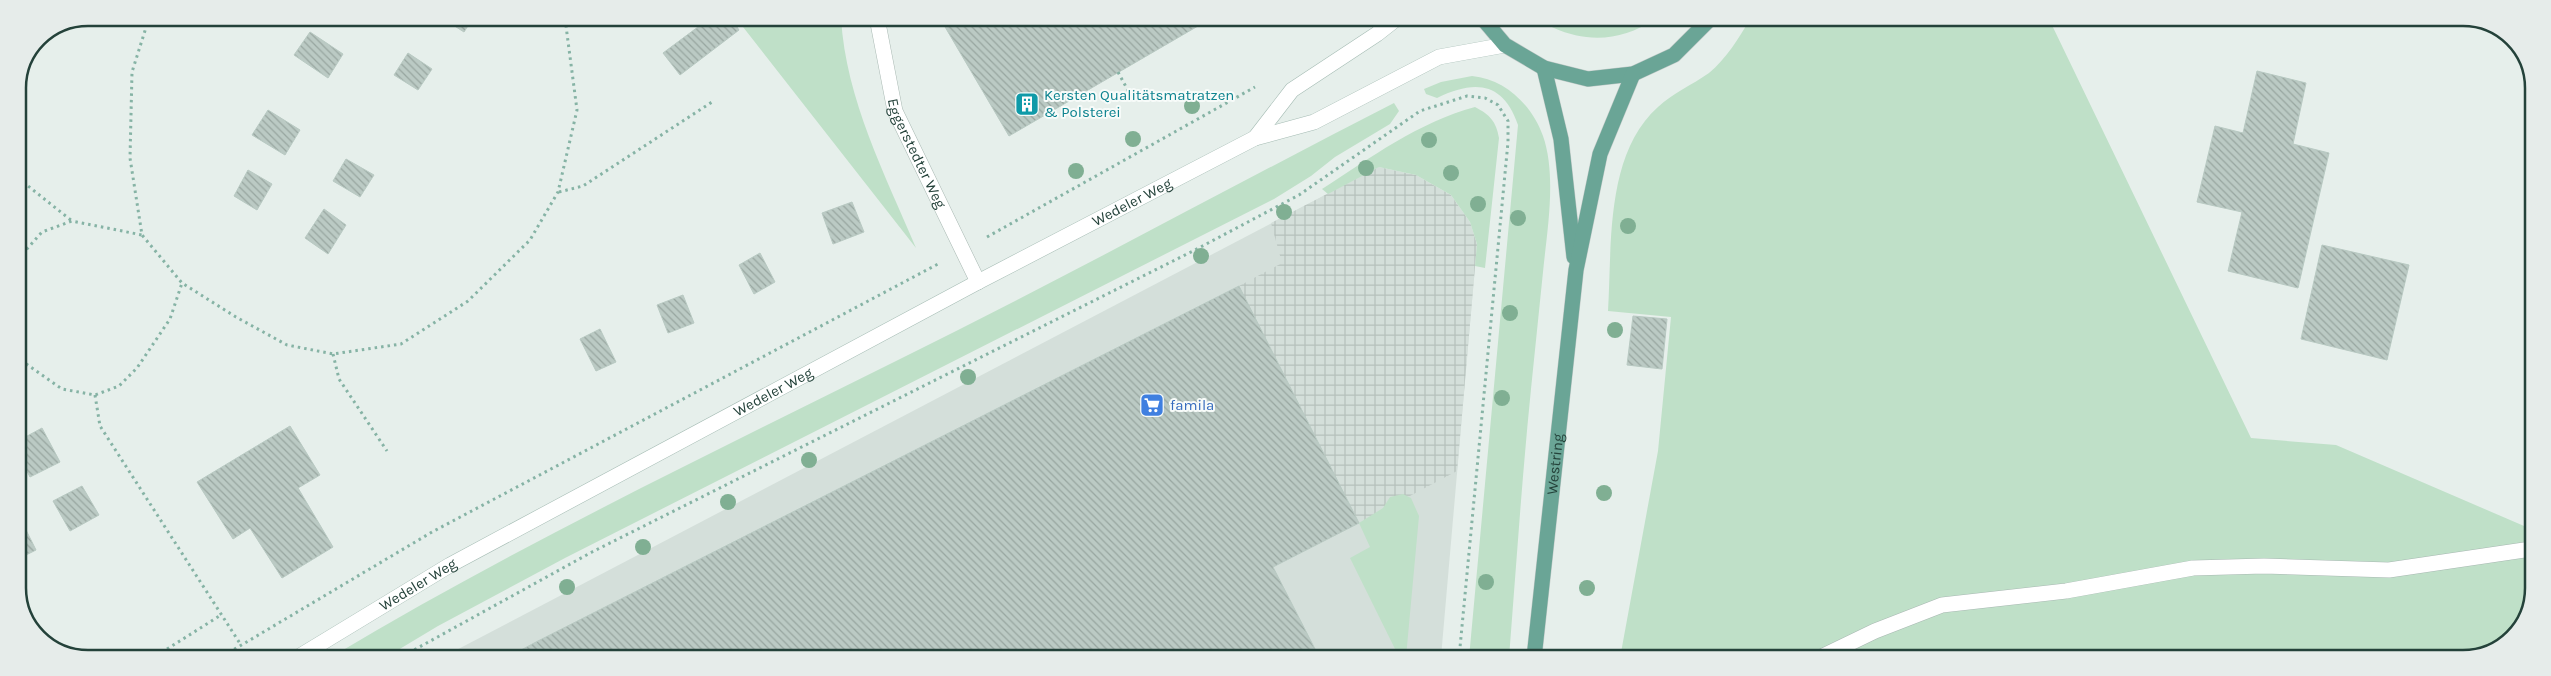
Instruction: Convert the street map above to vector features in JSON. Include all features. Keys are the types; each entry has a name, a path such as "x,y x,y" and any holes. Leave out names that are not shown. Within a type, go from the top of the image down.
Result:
{"main road":[{"name":"Eggerstedter Weg","path":"879,26 895,111 978,282"},
{"name":"Wedeler Weg","path":"1255,138 1292,90 1387,26"},
{"path":"1489,26 1505,45 1544,68 1588,79 1633,74 1674,55 1703,26"},
{"name":"Wedeler Weg","path":"310,650 450,565 978,282 1255,138 1314,122 1439,57 1505,45"},
{"name":"Westring","path":"1544,68 1561,139 1576,270"},
{"name":"Westring","path":"1535,650 1576,270 1600,154 1633,74"},
{"path":"1836,650 1875,631 1942,605 2066,591 2193,568 2264,566 2389,570 2525,550"}],"path":[{"path":"146,26 132,72 130,158 142,235 182,283 236,317 287,345 333,354 401,344 468,301 530,240 558,192 577,110 566,26"},
{"path":"1118,72 1131,96"},
{"path":"233,650 432,532 962,251 1259,85"},
{"path":"414,650 592,552 1246,223 1299,195 1420,111 1467,96 1485,98 1498,106 1508,121 1508,142 1460,650"},
{"path":"558,192 583,186 712,102"},
{"path":"26,184 72,221 142,235"},
{"path":"26,250 42,232 72,221"},
{"path":"26,363 62,389 94,395 118,386 137,368 170,319 182,283"},
{"path":"333,354 339,380 387,451"},
{"path":"94,395 100,426 241,645"},
{"path":"166,650 221,615"}],"shaded area":[{"path":"1379,167 1477,244 1442,650 456,650"},
{"path":"1379,167 1416,175 1451,195 1470,222 1477,244 1457,471 1359,523 1239,286 1282,263 1271,223"}],"green space":[{"path":"742,26 842,26 850,78 859,107 880,164 916,248"},
{"path":"1550,26 1642,26 1618,35 1592,38 1567,33"},
{"path":"1746,26 2052,26 2251,438 2336,445 2525,526 2524,596 2523,604 2514,622 2500,637 2490,643 2475,649 2462,650 1621,650 1658,451 1671,317 1608,311 1612,230 1620,175 1628,150 1641,127 1658,107 1676,93 1709,73 1732,48"},
{"path":"1472,76 1484,78 1506,88 1524,104 1538,125 1543,136 1549,168 1550,204 1528,422 1510,650 1470,650 1518,125 1512,110 1504,100 1496,92 1486,88 1463,88 1437,98 1426,94 1424,89 1441,82"},
{"path":"1394,103 1399,111 1390,124 1335,157 1311,176 1274,199 565,558 438,626 398,650 343,650 470,578 610,504 1018,299"},
{"path":"1475,107 1492,119 1499,138 1485,268 1475,266 1477,244 1470,222 1451,195 1416,175 1379,167 1328,194 1322,189 1415,131"},
{"path":"1403,494 1411,498 1419,516 1407,650 1396,650 1350,558 1370,547 1359,523 1383,508 1390,497"}],"building":[{"path":"455,26 468,26 464,32"},
{"path":"699,26 736,26 739,30 680,75 663,53"},
{"name":"Kersten Qualitätsmatratzen & Polsterei","path":"945,26 1198,26 1009,136"},
{"path":"310,32 343,54 328,78 294,55"},
{"path":"408,53 432,69 418,90 394,75"},
{"path":"2257,71 2306,83 2293,144 2329,153 2298,288 2228,271 2242,212 2197,202 2215,126 2243,133"},
{"path":"268,110 300,130 285,155 252,135"},
{"path":"346,159 374,175 360,197 333,181"},
{"path":"248,170 272,184 257,210 234,196"},
{"path":"852,202 864,232 833,244 822,213"},
{"path":"324,209 346,225 328,254 305,238"},
{"path":"2322,245 2409,265 2387,360 2301,339"},
{"path":"760,253 775,282 754,294 739,265"},
{"name":"famila","path":"1239,286 1359,523 1273,567 1315,649 1313,650 540,650 536,642"},
{"path":"683,295 694,323 668,333 657,305"},
{"path":"1633,316 1667,319 1662,369 1627,365"},
{"path":"600,329 616,362 596,371 580,339"},
{"path":"290,426 320,475 298,488 333,547 282,578 250,528 233,539 197,482"},
{"path":"42,428 60,462 30,477 26,469 26,437"},
{"path":"82,486 99,515 70,531 53,501"},
{"path":"26,530 36,550 26,555"},
{"path":"536,642 540,650 521,650"}],"place":[{"name":"Kersten Qualitätsmatratzen & Polsterei","path":"1027,104"},
{"name":"famila","path":"1152,405"}]}
